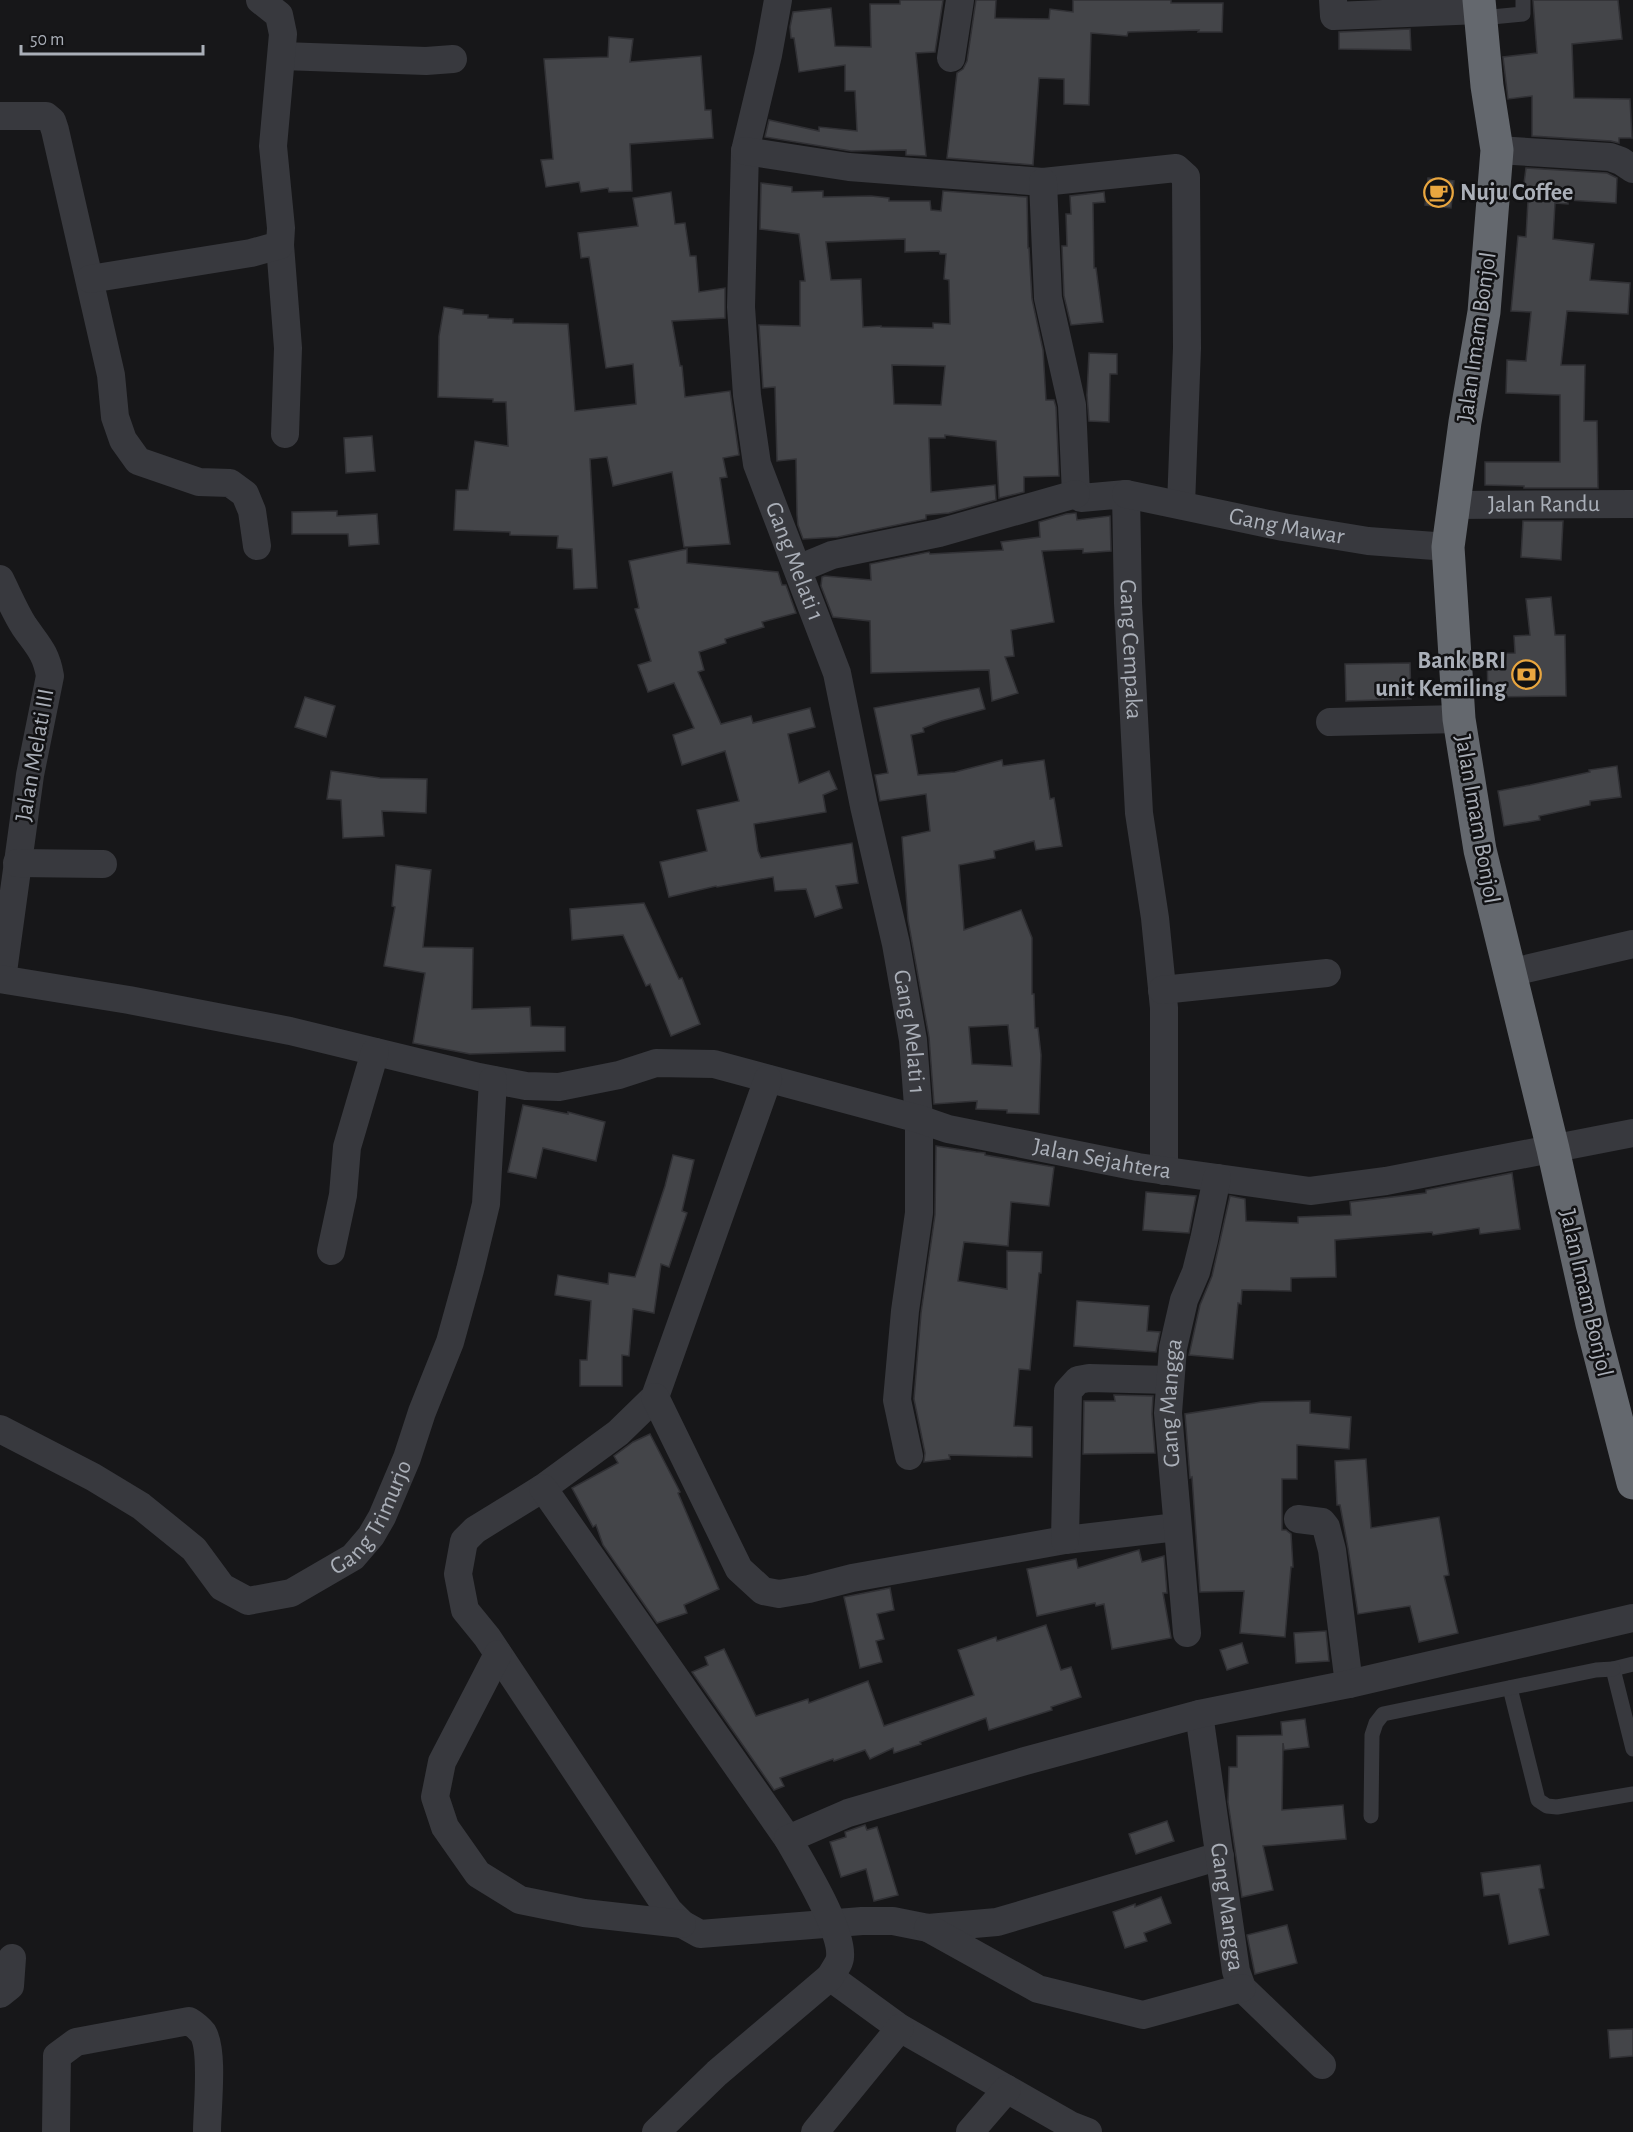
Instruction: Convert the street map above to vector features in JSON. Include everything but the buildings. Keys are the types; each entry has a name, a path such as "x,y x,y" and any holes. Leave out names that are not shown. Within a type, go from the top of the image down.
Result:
{"highway":[{"name":"Jalan Imam Bonjol","path":"1480,9 1487,86 1497,150 1484,312 1448,547 1459,719 1480,850 1553,1149 1592,1324 1633,1483"}],"street":[{"path":"260,0 279,15 283,34 273,146 281,228 280,245 288,348 285,434"},
{"name":"Gang Melati 1","path":"778,0 768,55 745,151 741,307 747,395 757,464 837,673 914,1040 919,1119 919,1213 905,1311 897,1400 909,1456"},
{"path":"951,58 960,0"},
{"path":"1333,0 1334,16 1480,9"},
{"path":"282,56 426,61 453,58"},
{"path":"0,116 46,116 52,121 111,375 115,417 123,440 138,461 199,482 230,483 245,494 252,511 257,546"},
{"path":"1497,150 1610,157 1633,169"},
{"path":"745,151 849,167 1043,182 1176,168 1186,177 1187,348 1181,505"},
{"path":"1043,182 1048,298 1072,405 1076,494 1081,498 1126,494"},
{"path":"90,279 251,253 280,245"},
{"path":"798,569 832,555 939,533 1076,494"},
{"name":"Gang Mawar","path":"1126,494 1283,527 1357,539 1448,547"},
{"name":"Gang Cempaka","path":"1126,494 1128,603 1139,813 1155,918 1162,990 1164,1170"},
{"name":"Jalan Randu","path":"1454,505 1633,504"},
{"name":"Jalan Melati III","path":"0,579 24,626 40,646 47,661 50,676 30,775 1,979"},
{"path":"1330,722 1459,719"},
{"path":"17,863 103,864"},
{"path":"1509,973 1633,944"},
{"path":"1162,990 1327,973"},
{"name":"Jalan Sejahtera","path":"1,979 129,1000 290,1031 526,1086 559,1087 619,1075 656,1063 714,1064 919,1119 948,1129 1164,1170 1311,1191 1386,1181 1633,1133"},
{"path":"331,1251 343,1195 347,1147 375,1052"},
{"path":"768,1078 655,1397 618,1433 543,1488 475,1530 464,1541 458,1574 465,1610 498,1654 669,1911 682,1924 700,1934 832,1923 893,1921 928,1928 997,1922 1220,1856"},
{"name":"Gang Trimurjo","path":"0,1429 93,1477 141,1506 194,1549 222,1587 248,1601 291,1593 352,1557 371,1536 382,1516 407,1458 422,1412 450,1342 486,1204 493,1080"},
{"name":"Gang Mangga","path":"1187,1633 1168,1413 1170,1380 1173,1348 1184,1300 1196,1272 1217,1178"},
{"path":"1065,1540 1068,1391 1078,1380 1089,1378 1170,1380"},
{"path":"655,1397 740,1569 763,1591 779,1594 852,1578 1065,1540 1177,1527"},
{"path":"543,1488 788,1839 832,1923 838,1940 841,1958 830,1977 717,2073 656,2132"},
{"path":"1298,1519 1322,1522 1326,1527 1332,1550 1349,1684"},
{"path":"788,1839 848,1813 1025,1761 1199,1714 1349,1684 1633,1618"},
{"path":"498,1654 442,1762 435,1797 445,1827 478,1874 520,1900 584,1913 682,1924"},
{"name":"Gang Mangga","path":"1199,1714 1220,1856 1220,1873 1236,1971 1242,1988 1322,2065"},
{"path":"928,1928 1038,1989 1143,2015 1242,1988"},
{"path":"0,1994 10,1986 12,1958"},
{"path":"830,1977 900,2028 1081,2131"},
{"path":"56,2132 57,2055 76,2042 189,2020 203,2034 209,2049 207,2132"},
{"path":"815,2132 900,2028"},
{"path":"970,2132 1007,2089"}],"lane":[{"path":"1480,9 1523,14 1523,0"},
{"path":"1371,1816 1372,1735 1376,1723 1383,1714 1633,1664"},
{"path":"1613,1669 1633,1749"},
{"path":"1510,1688 1538,1800 1547,1806 1557,1807 1633,1794"}],"place":[{"name":"Nuju Coffee","path":"1439,193"},
{"name":"Bank BRI unit Kemiling","path":"1527,675"}]}
